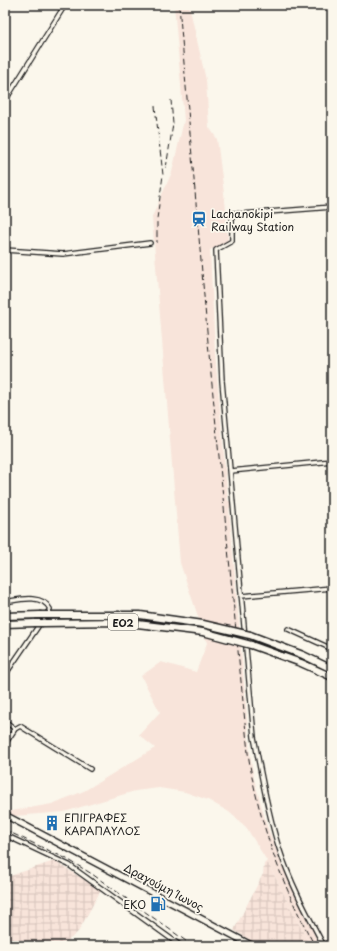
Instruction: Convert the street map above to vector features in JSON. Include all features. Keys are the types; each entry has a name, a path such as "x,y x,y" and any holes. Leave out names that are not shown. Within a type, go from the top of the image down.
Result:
{"main road":[{"name":"ΕΟ2","path":"5,616 129,615 203,624 250,636 303,655 332,669"},
{"name":"ΕΟ2","path":"5,624 121,622 176,627 203,632 251,645 301,663 332,677"},
{"name":"Δραγούμη Ίωνος","path":"5,815 253,946"}],"street":[{"path":"5,101 64,5"},
{"path":"324,946 299,895 278,846 254,737 222,381 216,250 232,241 232,213 242,214 332,207"},
{"path":"5,250 63,254 150,243"},
{"path":"231,471 332,461"},
{"path":"241,596 332,588"},
{"path":"5,602 27,599 39,600 44,602 50,609 5,675"},
{"path":"288,628 332,649"},
{"path":"5,721 15,728"},
{"path":"5,744 15,728 22,726 90,769"},
{"path":"5,835 69,865 181,946"}],"shaded area":[{"path":"174,5 189,5 206,80 209,127 217,139 227,217 228,242 210,250 215,353 228,501 231,501 232,507 229,508 250,753 254,779 267,826 295,895 320,946 310,946 267,861 246,827 229,812 208,800 185,792 159,788 135,791 64,812 14,816 6,812 52,804 84,791 155,748 139,735 160,712 141,676 161,662 196,672 207,643 180,563 152,217 172,172 184,120"},
{"path":"54,861 101,890 78,932 70,939 58,946 9,946 5,936 5,880 10,876"},
{"path":"267,861 310,946 259,946 234,930 263,874 264,864"}],"railway":[{"path":"179,5 209,354 248,753 258,803 273,852 292,900 315,946"},
{"path":"166,168 173,124 171,100"},
{"path":"155,106 163,175 157,219 157,243"},
{"path":"5,830 67,859 92,874 193,946"}],"place":[{"name":"Lachanokipi Railway Station","path":"199,219"},
{"name":"ΕΠΙΓΡΑΦΕΣ ΚΑΡΑΠΑΥΛΟΣ","path":"52,823"},
{"name":"EKO","path":"158,904"}]}
